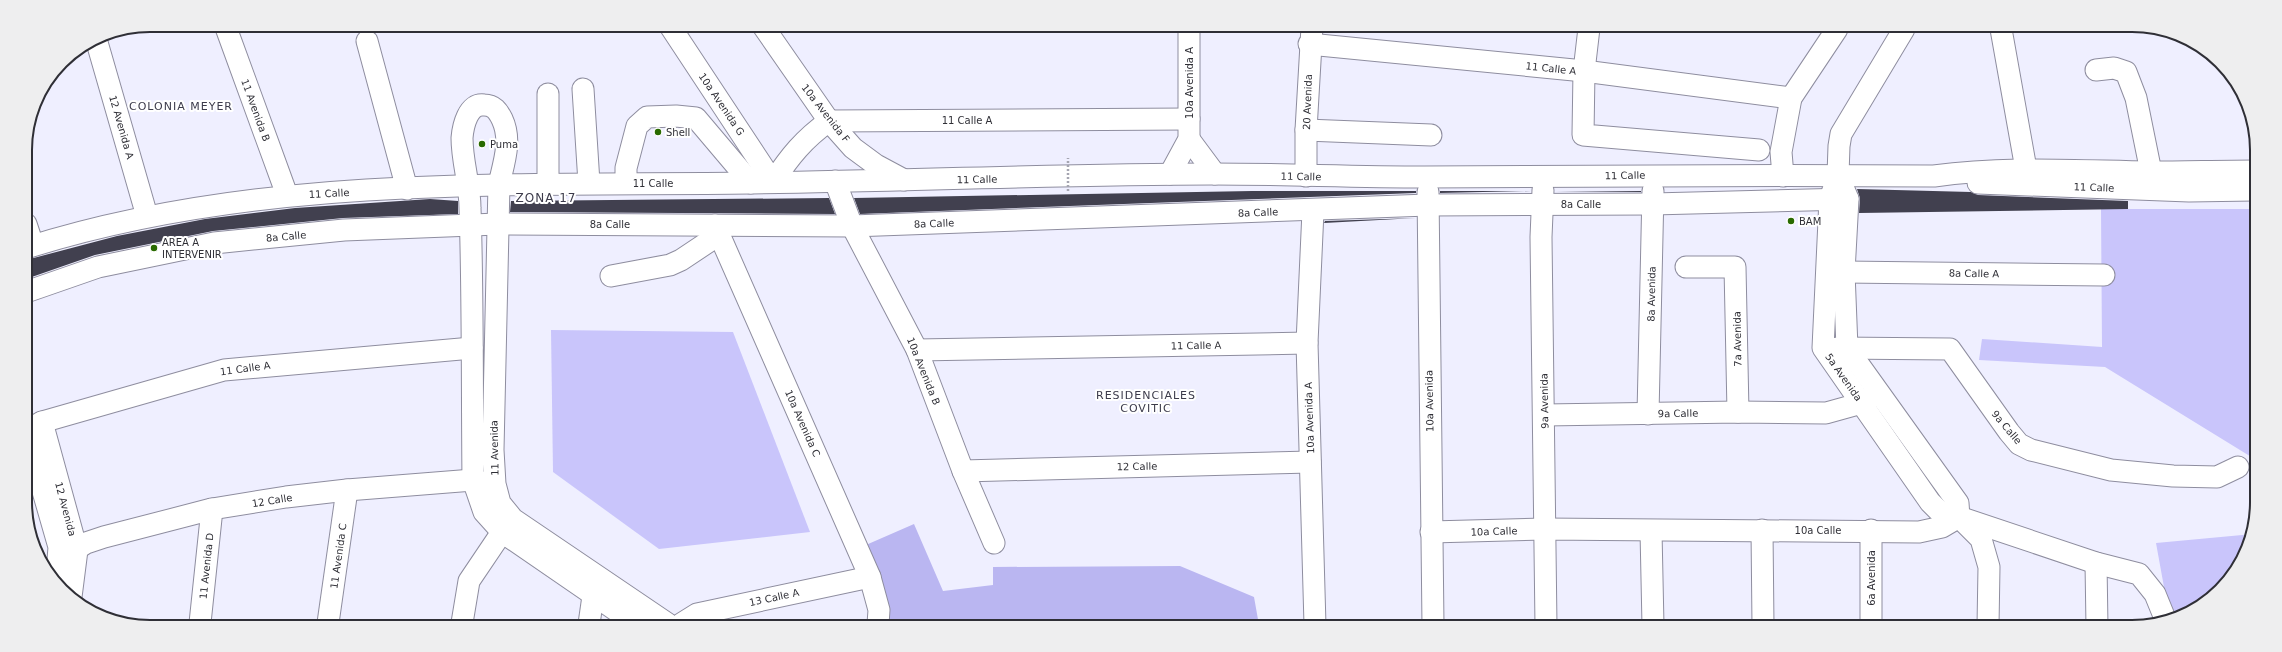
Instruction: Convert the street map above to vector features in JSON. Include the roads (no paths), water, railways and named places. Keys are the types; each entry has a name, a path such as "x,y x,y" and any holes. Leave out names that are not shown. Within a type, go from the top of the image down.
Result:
{"street":[{"name":"11 Avenida B","path":"228,32 287,195"},
{"name":"10a Avenida G","path":"674,32 774,182"},
{"name":"10a Avenida F","path":"767,32 829,121 853,148 876,165 906,181"},
{"name":"10a Avenida A","path":"1170,174 1189,129 1190,32"},
{"path":"1589,32 1584,71 1583,135 1759,150"},
{"path":"1783,176 1781,152 1791,98 1834,32"},
{"name":"5a Avenida","path":"1870,398 1846,348 1844,272 1838,175 1839,146 1841,134 1902,32"},
{"path":"2002,32 2026,169"},
{"name":"11 Calle A","path":"1311,36 1791,98"},
{"name":"20 Avenida","path":"1306,176 1306,130 1311,36"},
{"path":"367,42 407,189"},
{"name":"12 Avenida A","path":"98,44 147,216"},
{"path":"2096,70 2114,68 2126,72 2136,98 2151,172"},
{"path":"583,89 589,183"},
{"path":"548,94 548,184"},
{"name":"11 Avenida","path":"470,186 462,138 468,114 474,107 482,104 491,106 498,112 506,129 507,148 499,184 493,450 495,484 500,503 513,519 662,620"},
{"path":"626,183 626,168 637,126 647,117 676,116 696,118 751,183"},
{"path":"774,182 791,155 811,134 829,121"},
{"name":"11 Calle A","path":"829,121 1189,129"},
{"path":"1189,129 1215,174"},
{"path":"1306,130 1431,135"},
{"name":"11 Calle","path":"32,246 147,216 287,195 499,184 906,181 1170,174 1428,177 1653,174 1934,176 1974,170 2026,169 2151,172 2250,171"},
{"name":"8a Avenida","path":"1648,414 1653,174"},
{"name":"9a Avenida","path":"1544,176 1541,237 1545,415 1544,529 1546,620"},
{"name":"11 Calle","path":"1934,176 1974,183 2189,191 2250,190"},
{"name":"10a Avenida","path":"1428,177 1433,620"},
{"name":"10a Avenida B","path":"835,181 852,226 917,350 963,471 994,543"},
{"path":"470,186 473,480 484,512 502,532 630,620"},
{"name":"5a Avenida","path":"1839,199 1823,348 1870,398 1958,503 1959,517"},
{"name":"8a Calle","path":"32,290 98,268 214,243 344,230 498,224 718,229 1313,211 1428,205 1653,204 1839,199"},
{"name":"10a Avenida A","path":"1313,211 1307,343 1315,620"},
{"path":"610,276 670,265 681,260 718,229"},
{"name":"10a Avenida C","path":"718,229 870,577 879,610 878,620"},
{"name":"7a Avenida","path":"1686,267 1735,267 1738,412"},
{"name":"8a Calle A","path":"1844,272 2104,275"},
{"name":"11 Calle A","path":"917,350 1307,343"},
{"name":"11 Calle A","path":"34,426 224,370 472,348"},
{"name":"9a Calle","path":"1823,348 1950,350 2009,432 2019,444 2032,450 2111,470 2172,476 2217,477 2238,467"},
{"name":"9a Calle","path":"1545,415 1738,412 1826,413 1870,398"},
{"name":"12 Avenida","path":"34,426 77,550 72,591"},
{"name":"12 Avenida","path":"32,454 59,548 57,574"},
{"name":"12 Calle","path":"963,471 1310,462"},
{"name":"12 Calle","path":"58,561 86,543 104,537 212,510 347,490 473,480 495,484"},
{"name":"11 Avenida C","path":"328,620 347,490"},
{"name":"11 Avenida D","path":"200,620 212,510"},
{"path":"1959,517 2096,563 2139,574 2155,594 2164,616"},
{"path":"1959,517 1981,539 1989,567 1988,620"},
{"name":"10a Calle","path":"1431,532 1544,529 1651,531 1871,530 1919,532 1942,527 1959,517"},
{"path":"1762,530 1763,620"},
{"name":"6a Avenida","path":"1871,530 1871,620"},
{"path":"1651,531 1653,620"},
{"path":"463,620 469,581 502,532"},
{"path":"2096,563 2097,620"},
{"name":"13 Calle A","path":"687,620 697,614 870,577"},
{"path":"590,620 593,596"}],"place":[{"name":"Shell","path":"658,132"},
{"name":"Puma","path":"482,144"},
{"name":"BAM","path":"1791,221"},
{"name":"AREA A INTERVENIR","path":"154,248"}],"district":[{"name":"COLONIA MEYER","path":"181,106"},
{"name":"ZONA 17","path":"546,198"},
{"name":"RESIDENCIALES COVITIC","path":"1146,401"}]}
